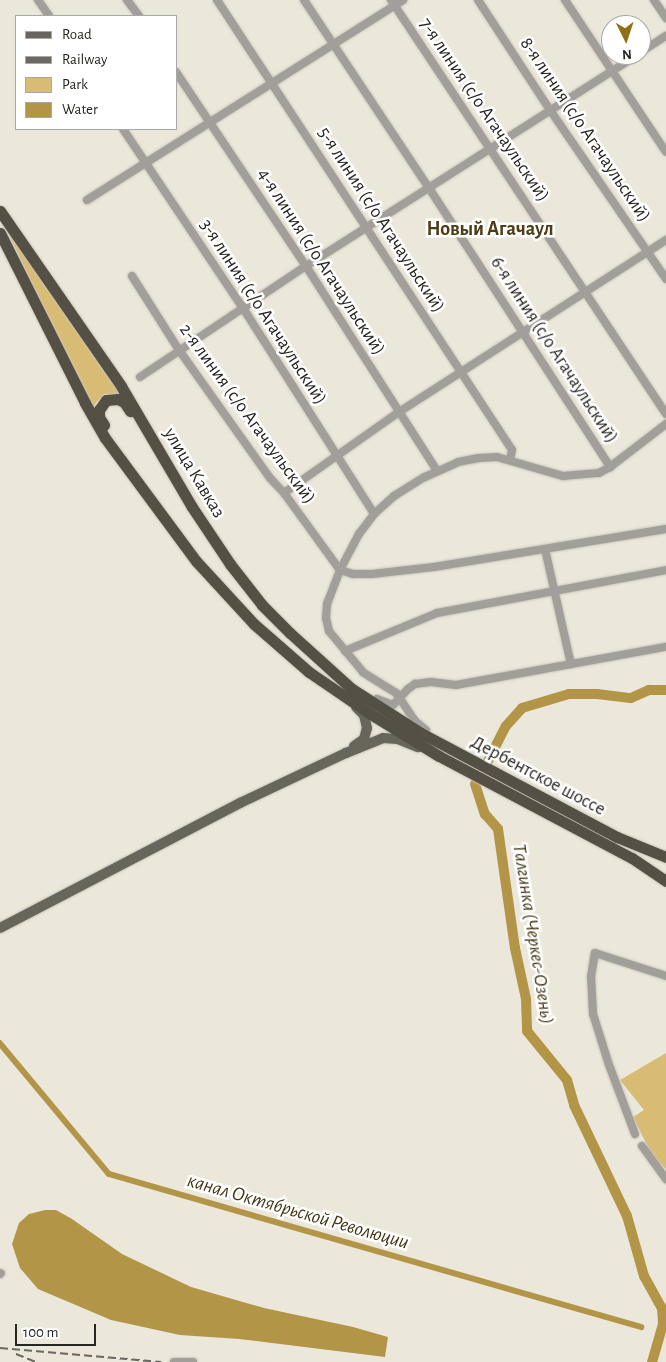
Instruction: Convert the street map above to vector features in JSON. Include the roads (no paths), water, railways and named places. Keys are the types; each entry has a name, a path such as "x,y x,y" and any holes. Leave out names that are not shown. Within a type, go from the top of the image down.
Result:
{"highway":[{"name":"улица Кавказ","path":"0,211 121,386 167,464 230,564 262,604 349,693 396,718"},
{"path":"0,233 85,403 105,438 196,561 254,624 308,672 349,693 440,756 632,858 666,880"},
{"path":"134,479 99,417 99,410 106,400 118,398 124,402 167,464"},
{"name":"Дербентское шоссе","path":"396,718 460,755 617,837 666,858"}],"main road":[{"path":"346,753 364,739 367,728 364,715 349,693"},
{"path":"0,928 233,807 346,753 383,738 398,739 440,756"}],"street":[{"path":"38,0 48,15"},
{"path":"128,0 137,15"},
{"name":"5-я линия (с/о Агачаульский)","path":"218,0 512,450 510,460"},
{"name":"6-я линия (с/о Агачаульский)","path":"304,0 429,188 610,468"},
{"path":"87,200 273,84 393,3 403,0"},
{"name":"8-я линия (с/о Агачаульский)","path":"478,0 550,110 666,279"},
{"path":"565,0 666,152"},
{"path":"654,0 666,18"},
{"name":"7-я линия (с/о Агачаульский)","path":"393,3 666,414"},
{"path":"651,46 666,36"},
{"path":"140,377 306,266 621,65"},
{"name":"4-я линия (с/о Агачаульский)","path":"178,75 306,266 437,471"},
{"name":"3-я линия (с/о Агачаульский)","path":"123,130 243,308 374,514"},
{"path":"284,492 399,412 666,240"},
{"name":"2-я линия (с/о Агачаульский)","path":"132,276 179,350 270,478 284,492 340,570"},
{"path":"460,755 420,727 396,693 363,672 330,631 326,618 327,604 340,570 359,534 374,514 394,496 437,471 458,462 497,457 563,476 599,473 610,468 666,424"},
{"path":"340,570 353,574 372,574 434,567 666,529"},
{"path":"545,549 572,664"},
{"path":"345,651 437,612 666,570"},
{"path":"349,693 393,706 408,689 424,682 456,685 666,647"},
{"path":"635,1134 609,1065 593,1014 590,977 595,954 666,976"},
{"path":"642,1146 666,1179"},
{"path":"174,1362 193,1362"}],"water":[{"path":"45,1210 56,1210 122,1254 191,1287 264,1308 353,1327 388,1337 385,1357 239,1339 180,1335 111,1320 38,1289 20,1268 12,1244 19,1223 29,1214"}],"waterway":[{"name":"Талгинка (Черкес-Озень)","path":"488,761 506,726 522,708 569,694 597,694 631,698 649,690 666,690"},
{"name":"Талгинка (Черкес-Озень)","path":"475,784 485,814 498,829 515,948 526,999 527,1031 567,1080 574,1105 627,1216 644,1276 662,1308 663,1324 652,1362"},
{"name":"канал Октябрьской Революции","path":"0,1043 109,1174 641,1327"}],"railway":[{"path":"0,1348 161,1362"},
{"path":"16,1354 36,1362"}],"district":[{"name":"Новый Агачаул","path":"490,229"}]}
